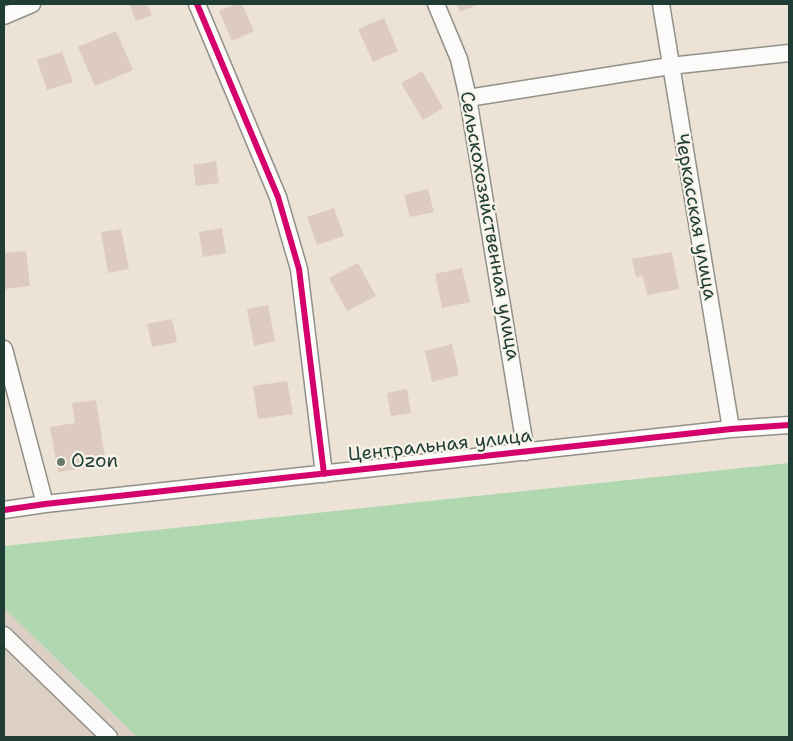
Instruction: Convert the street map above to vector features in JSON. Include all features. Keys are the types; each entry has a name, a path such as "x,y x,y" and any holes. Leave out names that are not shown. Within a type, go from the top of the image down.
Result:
{"street":[{"path":"4,16 32,4"},
{"path":"198,4 278,197 299,269 324,474"},
{"name":"Сельскохозяйственная улица","path":"436,4 459,59 468,98 526,452"},
{"name":"Черкасская улица","path":"661,4 731,429"},
{"path":"468,98 670,66 789,53"},
{"path":"4,349 45,504"},
{"name":"Центральная улица","path":"4,510 731,429 789,425"},
{"path":"4,635 108,737"}],"shaded area":[{"path":"4,608 137,737 4,737"}],"green space":[{"path":"789,463 789,737 137,737 4,608 4,546"}],"building":[{"path":"129,4 147,4 152,15 136,21"},
{"path":"236,4 242,4 254,31 232,41 219,11"},
{"path":"457,4 479,4 460,12"},
{"path":"384,18 398,51 373,62 358,29"},
{"path":"116,31 133,70 95,86 78,47"},
{"path":"62,52 73,82 47,90 37,60"},
{"path":"422,71 443,108 423,120 401,83"},
{"path":"216,161 219,183 196,186 193,165"},
{"path":"428,189 434,212 410,217 404,195"},
{"path":"334,208 344,236 317,245 307,217"},
{"path":"222,228 226,253 203,257 199,232"},
{"path":"121,229 129,269 108,273 101,232"},
{"path":"26,251 30,286 4,289 4,253"},
{"path":"672,252 679,289 647,295 643,276 636,277 632,259"},
{"path":"358,263 376,296 347,311 329,278"},
{"path":"462,268 470,302 442,308 435,274"},
{"path":"268,305 275,341 254,346 247,309"},
{"path":"172,319 177,342 152,347 147,324"},
{"path":"452,344 459,375 432,382 425,351"},
{"path":"287,381 293,414 258,419 253,386"},
{"path":"407,389 411,413 391,416 387,393"},
{"path":"96,400 106,465 58,472 50,427 75,423 72,403"}],"cycle path":[{"path":"197,4 278,197 299,269 324,474"},
{"path":"4,510 731,429 789,425"}],"place":[{"name":"Ozon","path":"61,462"}]}
